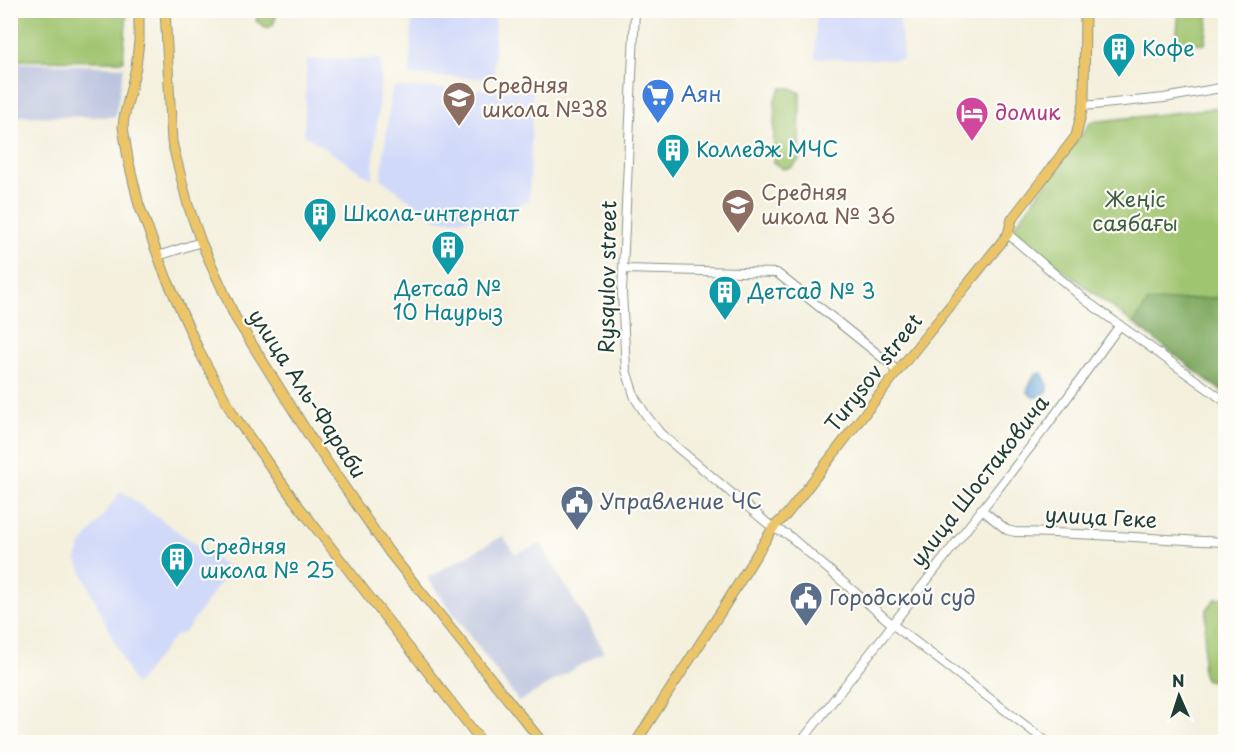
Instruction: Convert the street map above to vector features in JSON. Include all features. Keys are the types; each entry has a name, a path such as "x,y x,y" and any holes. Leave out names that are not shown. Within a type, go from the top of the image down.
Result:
{"main road":[{"path":"139,10 137,58 123,128 128,159 137,197 158,256 200,353 233,414 294,500 482,742"},
{"name":"улица Аль-Фараби","path":"165,10 172,142 188,205 201,242 235,317 312,440 389,552 542,742"},
{"name":"Turysov street","path":"636,742 723,610 773,528 787,514 1008,234 1012,219 1076,136 1083,106 1085,10"}],"street":[{"name":"Rysqulov street","path":"635,10 623,269 626,370 635,398 646,416 673,446 773,528 787,534 892,624 1047,742"},
{"path":"1083,106 1164,98 1226,87"},
{"path":"1008,234 1085,300 1226,402"},
{"path":"158,256 201,242"},
{"path":"623,269 777,273 897,372"},
{"name":"улица Шостаковича","path":"801,742 1046,428 1120,325"},
{"name":"улица Геке","path":"981,509 1007,530 1015,532 1092,533 1119,537 1226,542"}],"shaded area":[{"path":"412,11 495,11 494,79 408,75 410,74"},
{"path":"816,11 899,11 903,60 815,58"},
{"path":"307,59 380,59 381,77 372,179 304,135"},
{"path":"10,62 124,67 115,117 12,116"},
{"name":"Средняя школа №38","path":"392,87 533,91 529,201 506,211 506,219 437,220 381,179"},
{"path":"121,491 230,569 186,631 174,637 135,686 76,559 80,547"},
{"path":"503,536 515,554 541,544 604,651 519,702 427,578"}],"green space":[{"path":"11,10 127,11 123,61 11,60"},
{"path":"259,11 278,11 273,25 267,28 256,21"},
{"path":"1179,11 1209,13 1205,44 1176,41"},
{"path":"781,88 791,88 800,93 799,160 792,167 783,169 773,162 775,99"},
{"name":"Жеңіс саябағы","path":"1225,107 1225,392 1011,231 1091,122"},
{"path":"1226,297 1225,394 1134,323 1148,302"},
{"path":"1215,599 1226,600 1225,681 1215,682 1205,679 1202,671 1207,609"}],"water":[{"path":"1042,373 1048,385 1048,391 1038,397 1033,397 1027,391 1035,374"}],"place":[{"name":"Кофе","path":"1119,78"},
{"name":"Аян","path":"658,124"},
{"name":"Средняя школа №38","path":"459,127"},
{"name":"домик","path":"972,142"},
{"name":"Колледж МЧС","path":"673,179"},
{"name":"Средняя школа № 36","path":"738,234"},
{"name":"Школа-интернат","path":"320,243"},
{"name":"Детсад № 10 Наурыз","path":"448,276"},
{"name":"Детсад № 3","path":"725,321"},
{"name":"Управление ЧС","path":"577,531"},
{"name":"Средняя школа № 25","path":"177,588"},
{"name":"Городской суд","path":"806,627"}]}
